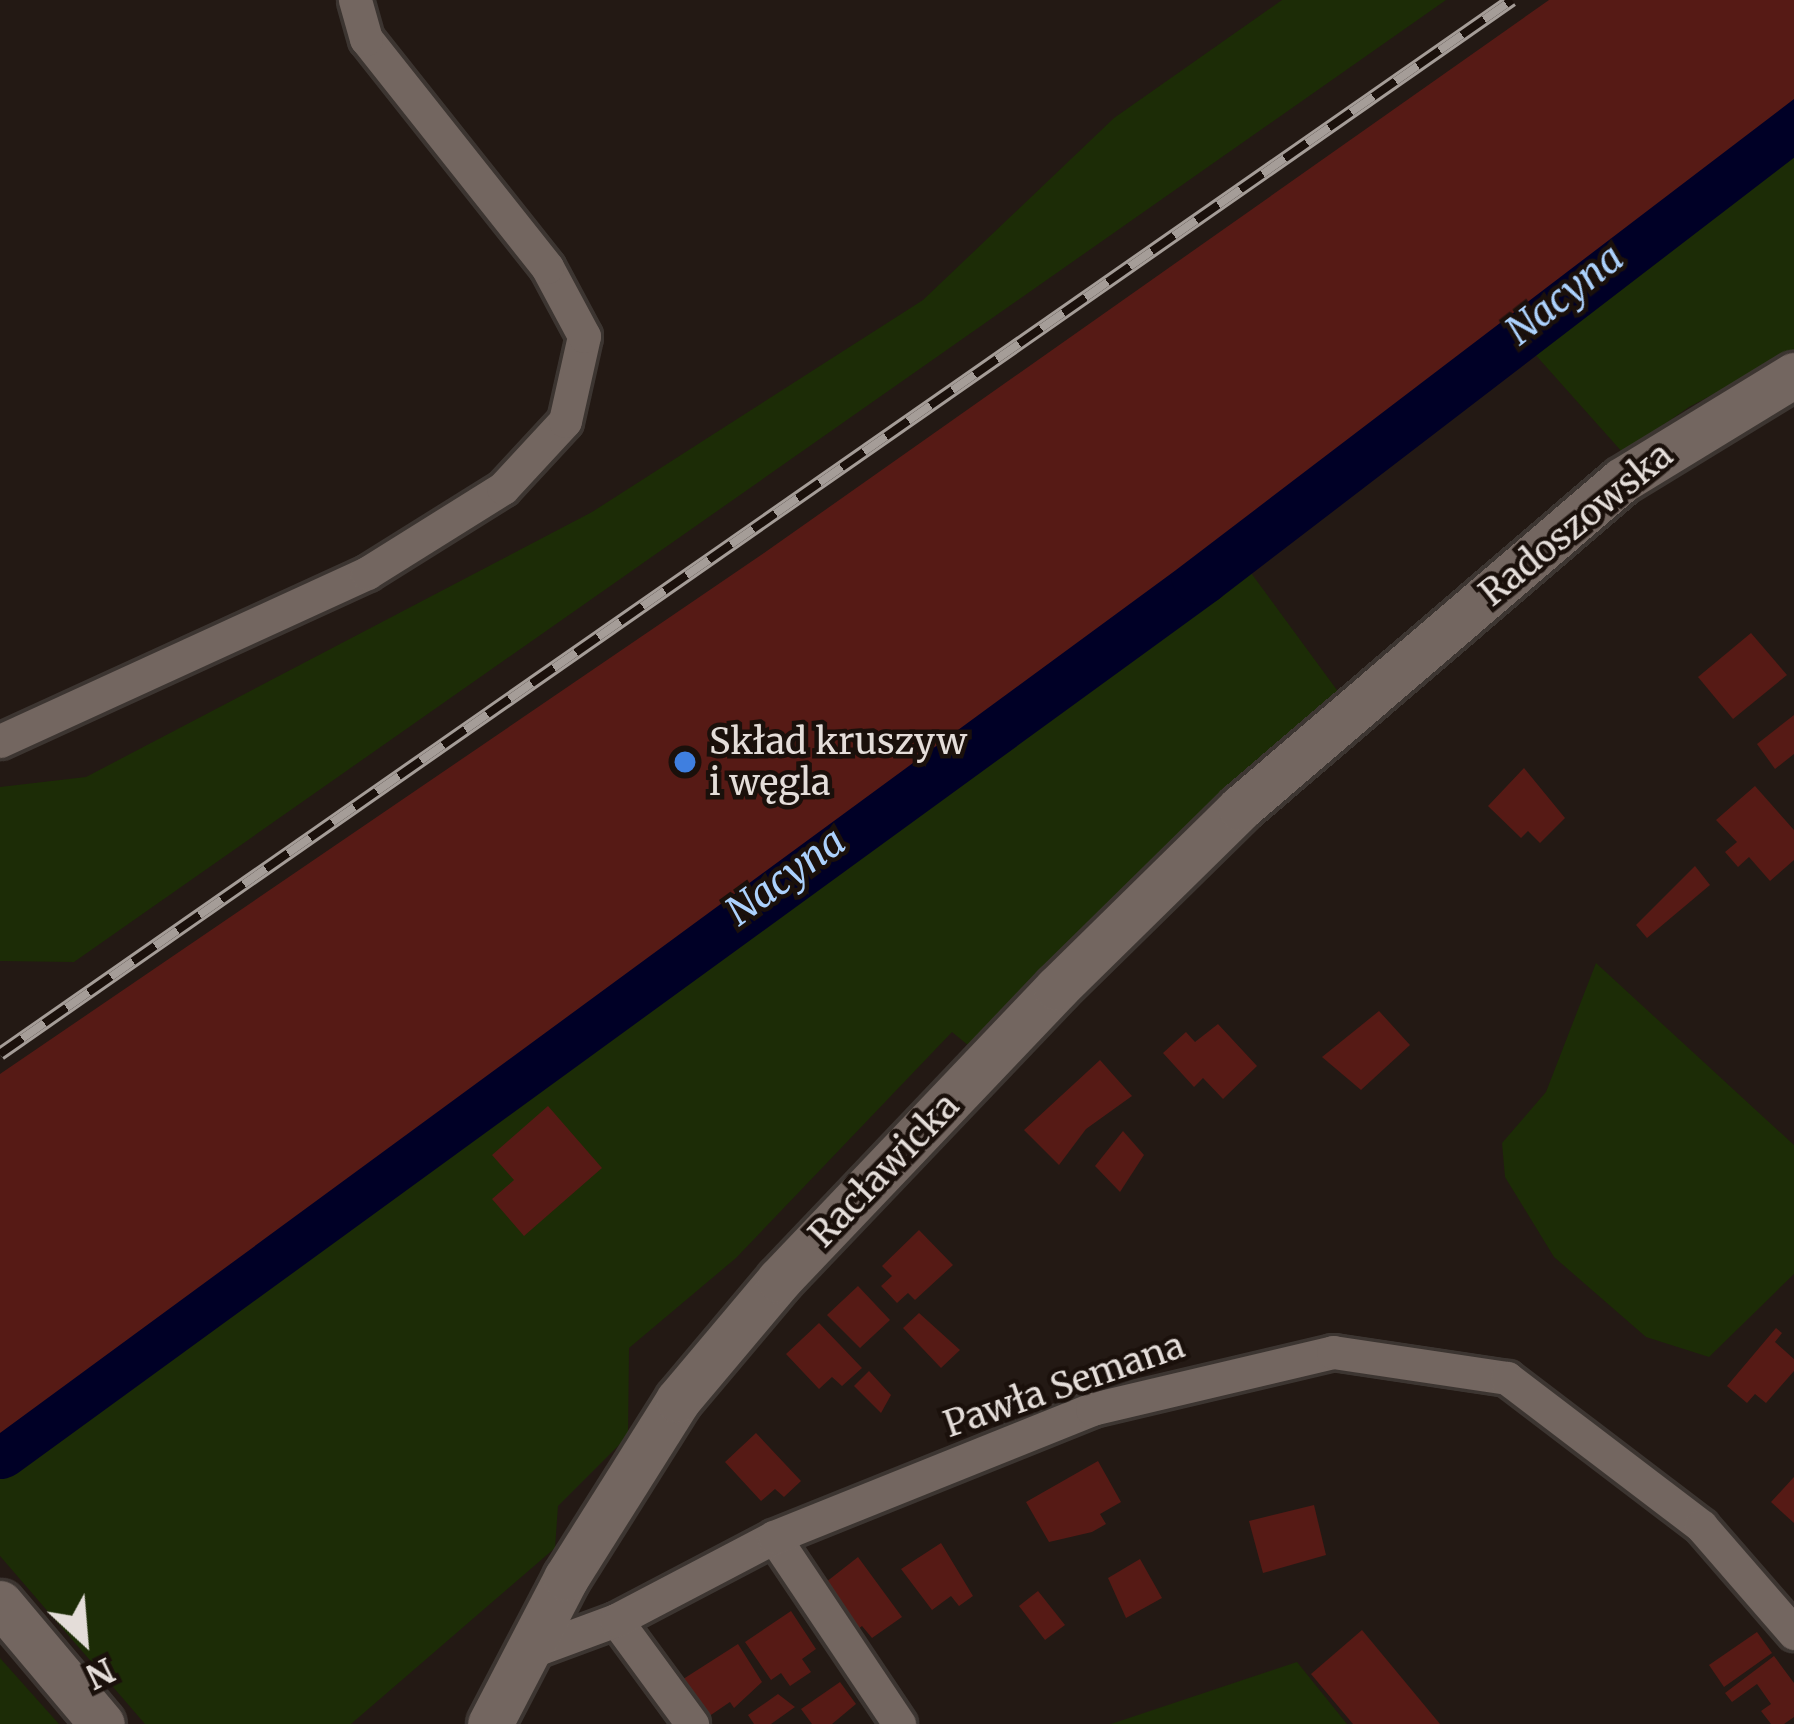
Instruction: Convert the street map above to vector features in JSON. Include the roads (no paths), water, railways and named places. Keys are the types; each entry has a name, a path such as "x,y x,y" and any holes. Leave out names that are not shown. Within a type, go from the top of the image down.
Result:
{"street":[{"path":"0,740 367,573 503,488 565,421 584,336 547,267 366,39 355,0"},
{"name":"Radoszowska","path":"1372,692 1622,480 1794,375"},
{"name":"Racławicka","path":"490,1724 524,1654 647,1443 737,1325 1074,972 1372,692"},
{"name":"Pawła Semana","path":"524,1654 616,1620 774,1537 1093,1409 1334,1352 1507,1378 1701,1526 1794,1633"},
{"path":"774,1537 899,1724"},
{"path":"0,1603 103,1724"},
{"path":"616,1620 692,1724"}],"waterway":[{"name":"Nacyna","path":"0,1449 1201,575 1794,120"}],"railway":[{"path":"0,1054 1512,0"}],"place":[{"name":"Skład kruszyw i węgla","path":"685,762"}]}
